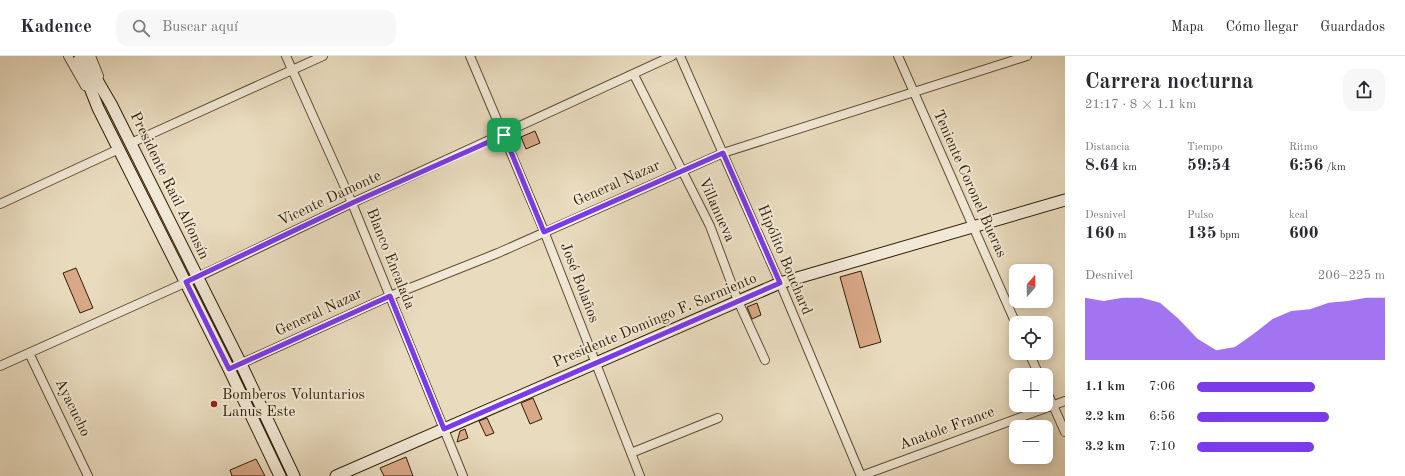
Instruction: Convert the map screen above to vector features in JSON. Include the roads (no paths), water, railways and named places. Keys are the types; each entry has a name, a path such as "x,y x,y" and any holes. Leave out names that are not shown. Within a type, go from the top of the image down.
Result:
{"main road":[{"name":"Presidente Raúl Alfonsín","path":"78,56 98,108 186,282 280,476"},
{"name":"Presidente Raúl Alfonsín","path":"83,56 111,104 131,143 241,364 294,476"},
{"name":"Presidente Domingo F. Sarmiento","path":"336,476 780,283 1065,200"}],"street":[{"name":"Presidente Raúl Alfonsín","path":"68,56 98,108"},
{"name":"Presidente Raúl Alfonsín","path":"91,56 111,104"},
{"name":"Blanco Encalada","path":"286,56 352,203 463,476"},
{"path":"131,143 323,56"},
{"name":"José Bolaños","path":"470,56 544,232 640,476"},
{"name":"Vicente Damonte","path":"0,366 198,277 352,203 504,135 672,56"},
{"name":"Hipólito Bouchard","path":"680,56 780,283 861,476"},
{"name":"Teniente Coronel Bueras","path":"898,56 1012,316"},
{"name":"General Nazar","path":"229,369 390,296 498,253 723,153 1027,56"},
{"name":"Villanueva","path":"634,75 710,226 738,301 765,360"},
{"path":"0,204 119,149"},
{"name":"Ayacucho","path":"29,353 88,476"},
{"name":"Anatole France","path":"1053,405 1065,401"},
{"path":"1053,405 1065,432"},
{"name":"Anatole France","path":"861,476 1034,412"},
{"path":"631,453 718,418"}],"place":[{"name":"Bomberos Voluntarios Lanus Este","path":"214,404"}]}
